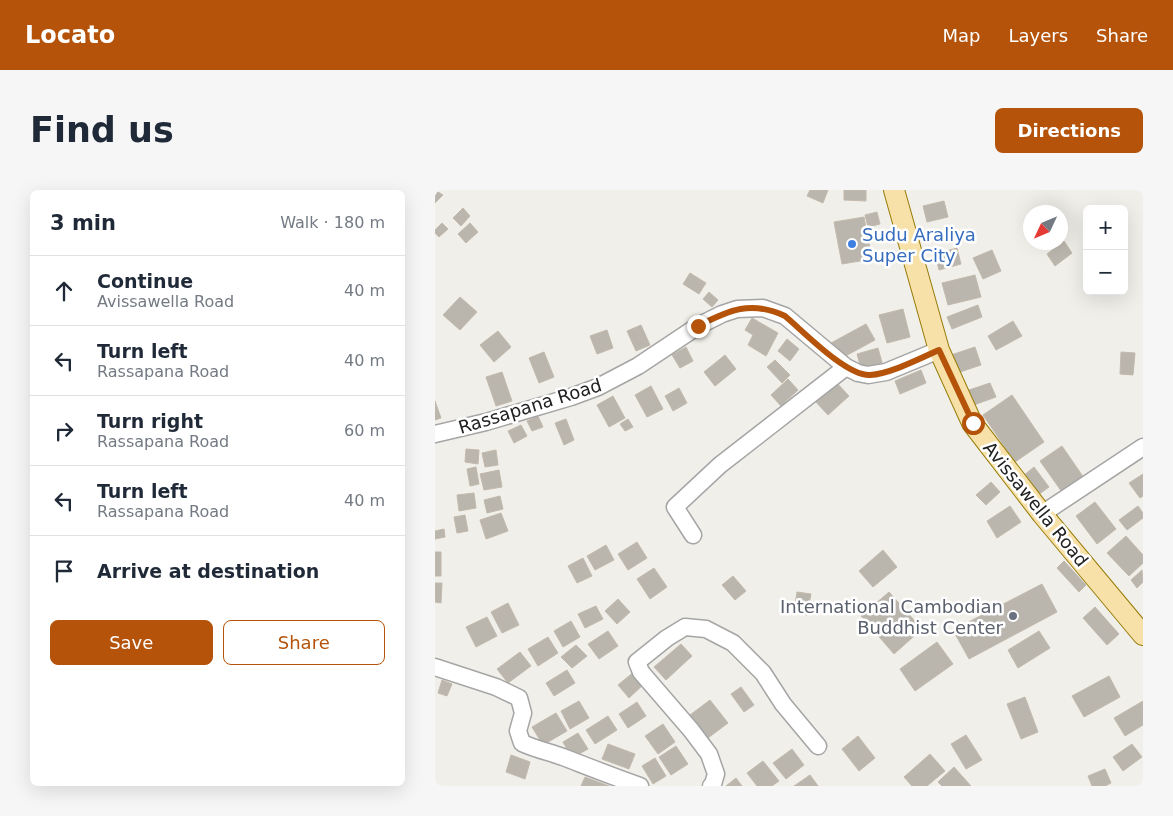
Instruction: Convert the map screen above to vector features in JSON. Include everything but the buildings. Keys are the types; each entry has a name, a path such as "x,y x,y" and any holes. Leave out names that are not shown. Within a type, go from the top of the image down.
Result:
{"main road":[{"name":"Avissawella Road","path":"894,190 939,350 973,423 1042,514 1143,635"}],"street":[{"name":"Rassapana Road","path":"435,434 486,422 598,387 638,366 698,326 737,309 763,308 785,316 846,367 858,373 877,374 939,350"},
{"path":"693,535 675,507 720,465 846,367"},
{"path":"1042,514 1143,447"},
{"path":"711,786 716,774 709,754 641,672 637,662 667,638 685,627 706,629 733,643 763,673 783,704 818,746"},
{"path":"435,667 519,698 523,713 518,731 522,743 640,786"}],"place":[{"name":"Sudu Araliya Super City","path":"852,244"},
{"name":"International Cambodian Buddhist Center","path":"1013,616"}],"route":[{"path":"698,326 737,309 763,308 774,311 785,316 846,367 858,373 868,375 886,372 939,350 973,423"}]}
